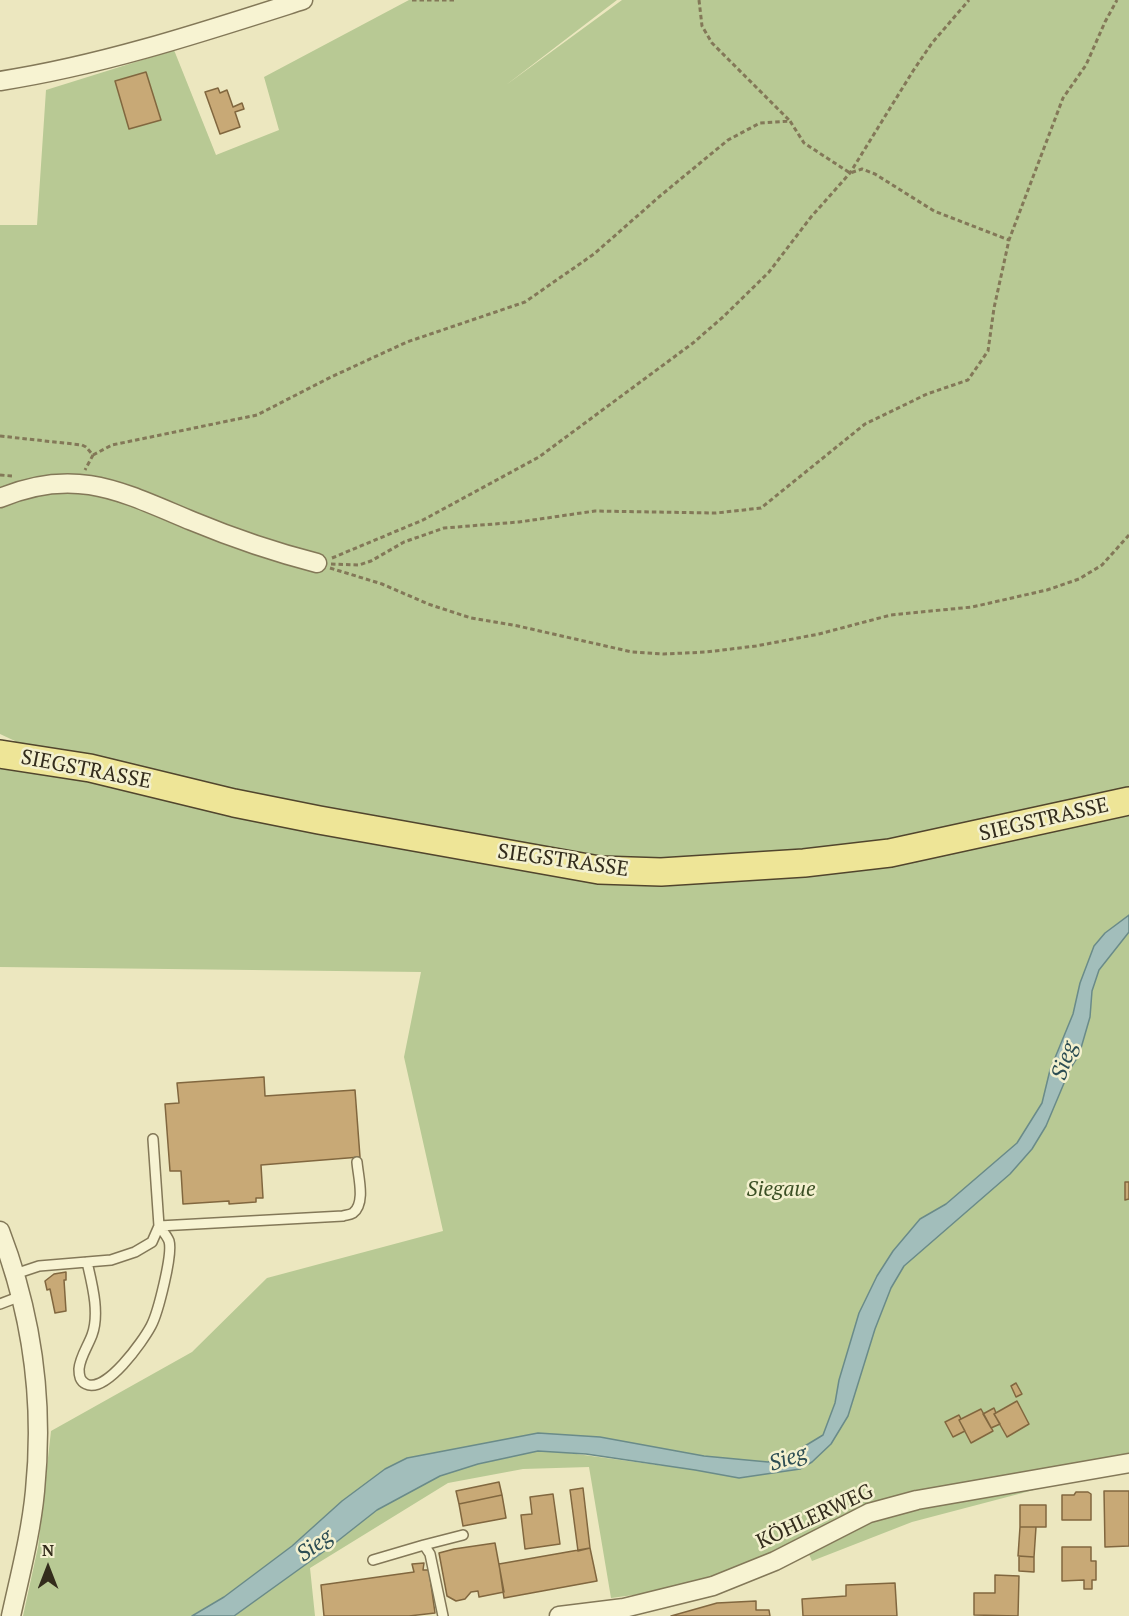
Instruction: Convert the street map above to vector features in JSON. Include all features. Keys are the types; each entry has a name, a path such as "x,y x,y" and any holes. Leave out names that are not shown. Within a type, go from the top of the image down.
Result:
{"main road":[{"name":"SIEGSTRASSE","path":"0,754 90,768 234,804 599,870 661,872 804,863 890,853 1129,801"}],"street":[{"path":"0,81 47,74 179,39 303,0"},
{"path":"0,498 42,484 83,483 101,486 136,496 245,542 317,563"},
{"path":"0,1231 21,1296 34,1361 37,1398 37,1466 30,1529 10,1616"},
{"name":"KÖHLERWEG","path":"558,1616 605,1613 672,1597 742,1576 784,1557 844,1524 890,1506 1129,1463"}],"lane":[{"path":"15,1274 39,1266 111,1260 135,1252 152,1242 159,1226 153,1139"},
{"path":"159,1226 343,1216 352,1213 359,1204 357,1162"},
{"path":"87,1262 92,1282 93,1332 79,1366 80,1378 91,1386 110,1378 133,1354 152,1326 162,1298 169,1242 159,1226"},
{"path":"0,1304 21,1296"},
{"path":"373,1560 463,1535"},
{"path":"424,1545 430,1554 443,1616"}],"path":[{"path":"412,0 457,0"},
{"path":"699,0 702,26 712,43 790,121 804,143 850,173"},
{"path":"317,563 423,520 539,457 693,343 769,272 811,217 850,173 867,148 891,104 932,43 969,0"},
{"path":"317,563 359,565 371,561 404,542 444,528 519,522 595,510 716,513 761,508 864,424 927,394 968,380 988,351 994,308 1009,240 1063,98 1086,65 1117,0"},
{"path":"83,483 85,466 93,455 112,445 257,415 406,342 525,302 594,254 728,140 760,123 790,121"},
{"path":"850,173 862,169 875,174 934,211 1009,240"},
{"path":"0,436 74,443 87,447 93,455"},
{"path":"317,563 382,584 428,604 471,618 518,626 632,652 664,654 756,646 819,634 891,615 972,608 1047,590 1079,579 1102,565 1129,535"}],"green space":[{"name":"Siegaue","path":"409,0 617,0 506,85 622,0 1129,0 1129,1465 912,1522 812,1561 801,1537 754,1560 704,1579 671,1589 611,1598 589,1467 523,1469 448,1483 310,1568 315,1616 234,1616 377,1510 440,1476 478,1464 538,1451 537,1434 407,1458 387,1468 342,1501 292,1546 224,1597 192,1616 23,1616 38,1547 51,1431 192,1352 267,1278 443,1231 404,1057 421,972 0,967 0,755 15,741 0,734 0,225 37,225 46,90 174,50 216,155 279,130 264,77","holes":["593,1450 665,1466 569,1453"]}],"water":[{"name":"Sieg","path":"1129,915 1129,932 1099,970 1092,991 1090,1017 1079,1055 1070,1069 1046,1126 1032,1149 1010,1174 904,1266 891,1288 875,1329 848,1416 831,1444 812,1462 800,1469 739,1478 586,1454 538,1451 478,1464 440,1476 377,1510 234,1616 192,1616 224,1597 292,1546 342,1501 385,1469 407,1458 538,1433 600,1437 704,1456 768,1462 790,1455 823,1435 835,1403 839,1380 859,1313 877,1276 893,1251 920,1219 946,1204 1017,1143 1042,1103 1050,1070 1073,1014 1080,983 1094,946 1105,933"}],"building":[{"path":"146,72 161,120 129,129 115,81"},
{"path":"218,88 220,93 227,90 233,107 242,103 244,109 235,112 240,127 220,134 205,92"},
{"path":"264,1077 265,1096 355,1090 360,1157 261,1165 263,1198 256,1198 256,1202 183,1204 181,1171 170,1171 165,1104 179,1103 177,1083"},
{"path":"1125,1182 1129,1182 1129,1199 1125,1200"},
{"path":"66,1272 66,1280 64,1280 66,1311 55,1313 50,1289 47,1290 45,1281 54,1274"},
{"path":"1016,1383 1022,1394 1016,1397 1011,1386"},
{"path":"1017,1401 1029,1424 1007,1437 994,1414"},
{"path":"994,1408 996,1413 994,1414 1000,1424 991,1428 983,1414"},
{"path":"981,1409 993,1431 971,1443 959,1420"},
{"path":"959,1415 965,1431 953,1437 945,1422"},
{"path":"499,1482 502,1495 459,1504 456,1491"},
{"path":"583,1488 590,1548 578,1551 570,1490"},
{"path":"1104,1491 1129,1491 1129,1546 1105,1547"},
{"path":"1076,1492 1091,1494 1091,1520 1062,1520 1062,1495 1074,1495"},
{"path":"553,1494 560,1544 525,1549 521,1515 532,1514 530,1497"},
{"path":"502,1495 506,1518 463,1526 459,1504"},
{"path":"1020,1505 1046,1505 1046,1527 1020,1527"},
{"path":"1020,1527 1036,1527 1034,1557 1018,1556"},
{"path":"495,1543 504,1592 479,1597 478,1591 471,1592 465,1599 456,1601 447,1596 439,1553"},
{"path":"1062,1547 1091,1547 1091,1561 1096,1561 1096,1580 1092,1580 1092,1589 1084,1589 1084,1580 1062,1581"},
{"path":"590,1548 597,1581 504,1598 499,1564"},
{"path":"1019,1556 1034,1557 1034,1572 1019,1571"},
{"path":"424,1563 423,1570 429,1570 435,1613 409,1616 324,1616 321,1585 414,1572 412,1564"},
{"path":"995,1575 1019,1576 1018,1616 974,1615 974,1593 995,1593"},
{"path":"895,1583 897,1616 803,1616 802,1599 846,1596 846,1585"},
{"path":"756,1601 756,1610 769,1610 770,1616 671,1616 717,1603"}]}
